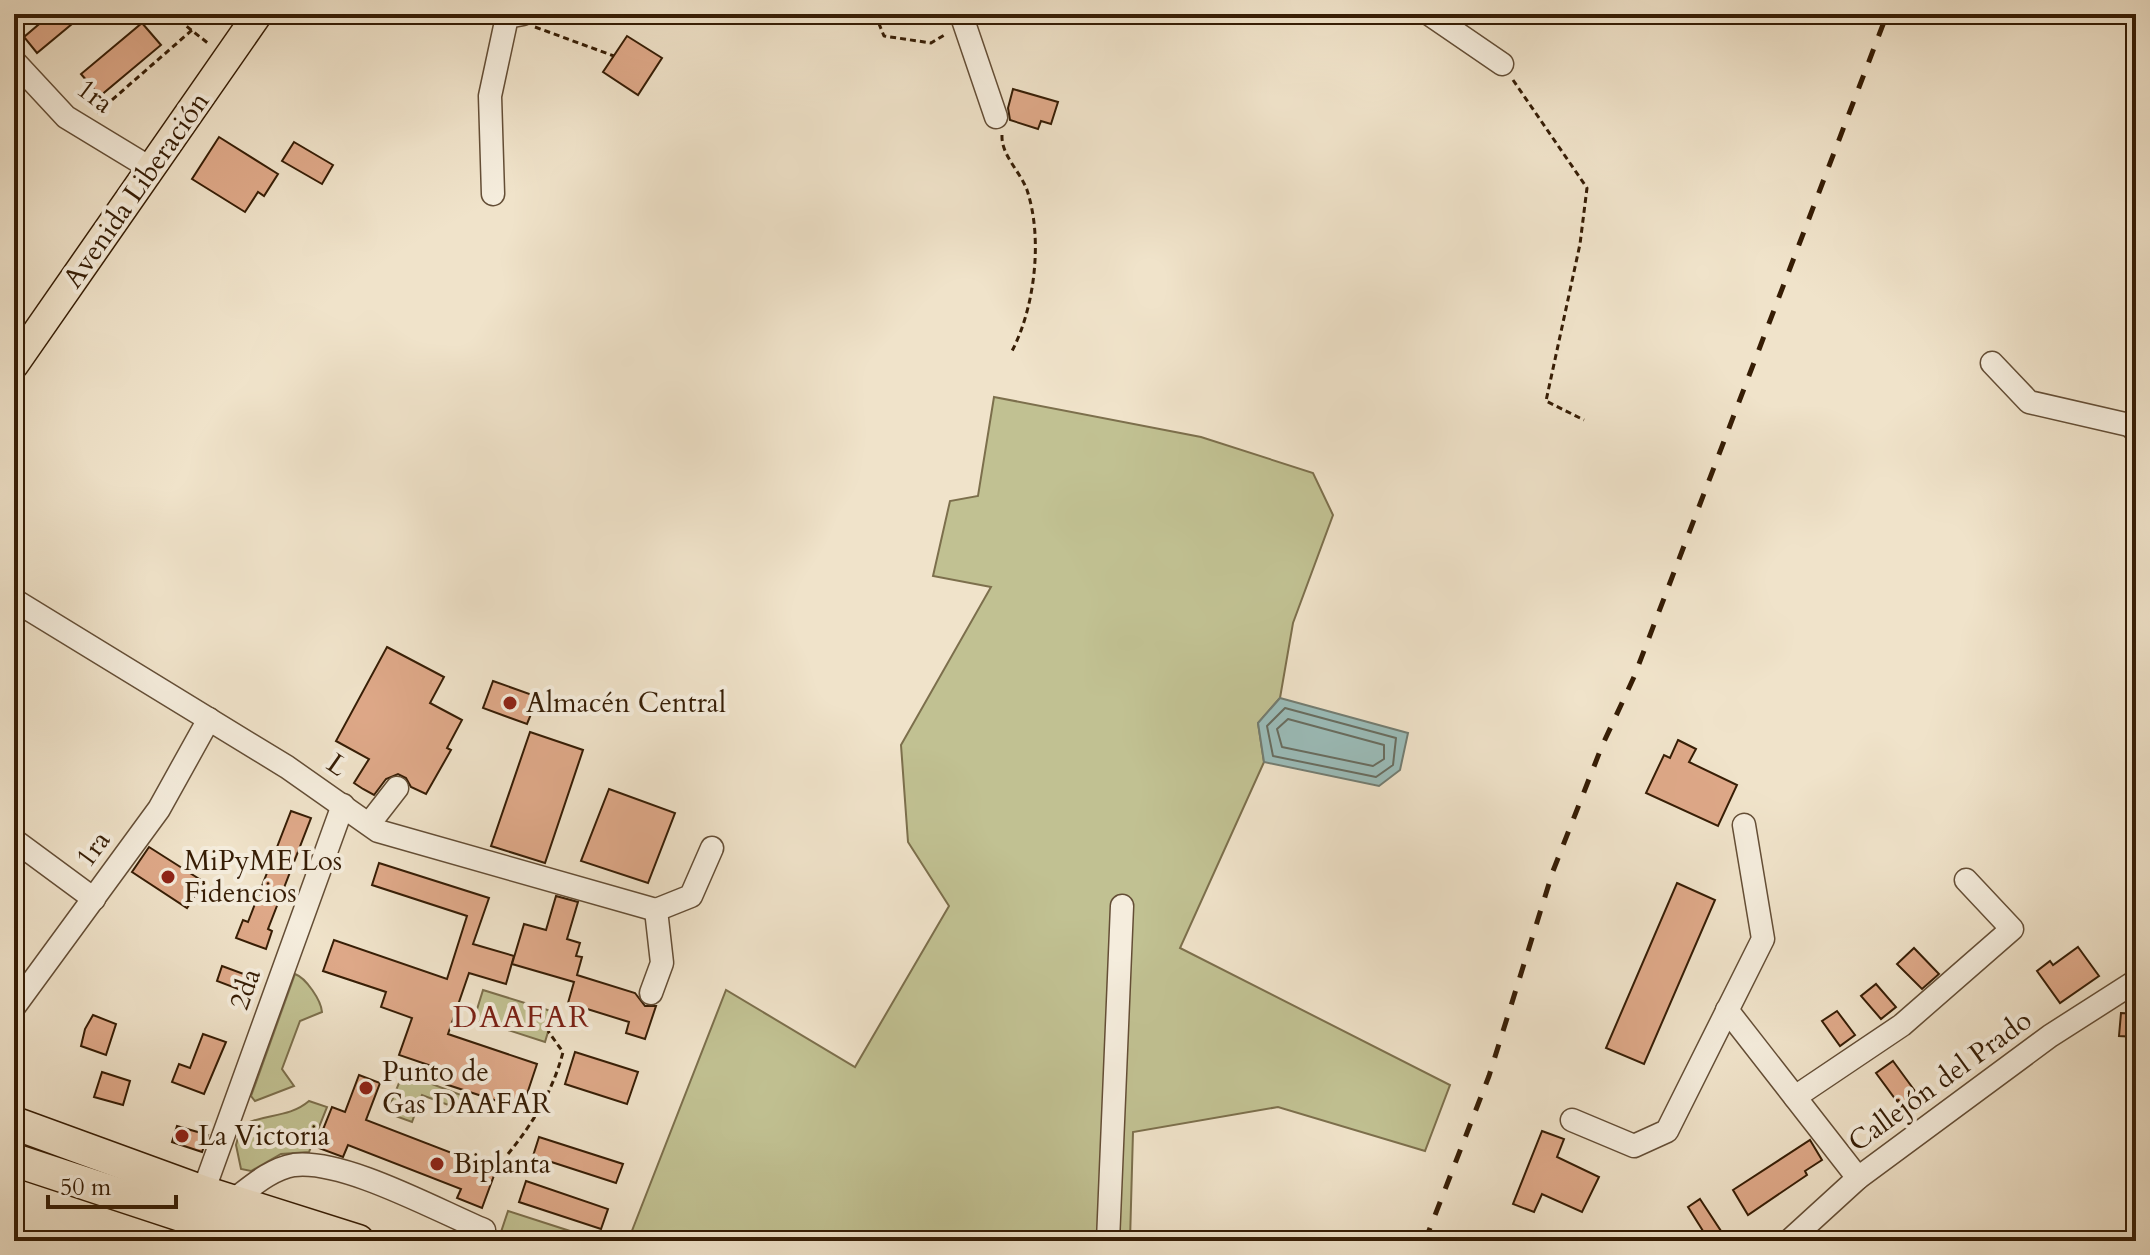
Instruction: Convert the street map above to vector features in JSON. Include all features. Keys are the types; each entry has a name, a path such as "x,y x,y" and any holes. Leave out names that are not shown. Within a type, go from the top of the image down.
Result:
{"highway":[{"path":"14,1123 260,1241"},
{"path":"14,1160 206,1214 358,1241"}],"main road":[{"name":"Avenida Liberación","path":"14,365 258,14"}],"street":[{"path":"961,14 996,117"},
{"path":"1429,14 1502,64"},
{"path":"493,194 490,96 511,15"},
{"name":"1ra","path":"14,61 66,117 150,168"},
{"path":"1992,363 2029,402 2129,425 2136,431"},
{"name":"L","path":"14,600 209,719 378,831 656,910"},
{"name":"1ra","path":"17,999 159,809 209,719"},
{"path":"369,824 397,788"},
{"name":"2da","path":"206,1214 343,805"},
{"path":"1572,1120 1634,1146 1667,1131 1763,939 1744,825"},
{"path":"14,840 94,899"},
{"path":"651,993 662,963 656,910 691,896 712,848"},
{"path":"1795,1097 1902,1025 2012,929 1966,880"},
{"path":"1108,1241 1122,906"},
{"name":"Callejón del Prado","path":"1789,1241 1858,1178 2050,1036 2136,981"},
{"path":"1727,1010 1858,1178"},
{"path":"206,1214 267,1175 292,1165 321,1165 484,1230 480,1241"}],"path":[{"path":"171,14 212,46"},
{"path":"875,14 884,36 931,43 944,37 961,14"},
{"path":"511,15 614,56"},
{"path":"82,127 192,30"},
{"path":"1502,64 1587,188 1580,244 1546,401 1584,420"},
{"path":"996,117 1002,127 1001,147 1019,171 1028,194 1033,230 1034,267 1024,329 1012,351"},
{"path":"508,1154 535,1120 558,1072 563,1052 548,1031"}],"green space":[{"path":"994,397 1201,437 1313,473 1333,515 1293,623 1280,698 1258,723 1264,762 1180,948 1450,1085 1425,1151 1278,1107 1133,1132 1130,1241 628,1241 726,990 855,1067 949,906 908,842 901,745 991,587 933,576 950,501 978,496"},
{"path":"295,974 312,990 322,1012 300,1021 282,1069 294,1086 255,1101 251,1096"},
{"path":"483,990 554,1012 545,1042 474,1019"},
{"path":"403,1073 461,1095 458,1104 451,1106 422,1095 412,1122 387,1113"},
{"path":"309,1101 327,1107 309,1152 281,1154 251,1171 241,1169 236,1145 241,1126 293,1111"},
{"path":"508,1211 570,1231 567,1241 498,1241"}],"water":[{"path":"1280,698 1408,733 1400,770 1379,786 1264,762 1258,723"}],"building":[{"path":"51,14 84,14 37,53 24,37"},
{"path":"142,23 161,45 100,96 81,74"},
{"path":"627,36 662,58 638,95 603,72"},
{"path":"1013,89 1058,102 1051,124 1041,121 1038,129 1010,120 1008,108"},
{"path":"219,137 278,174 264,196 258,192 245,212 192,179"},
{"path":"294,142 333,165 322,184 282,161"},
{"path":"387,647 444,677 430,703 462,720 447,748 451,750 426,794 411,787 406,778 398,774 386,779 374,795 363,789 354,783 369,759 336,741"},
{"name":"Almacén Central","path":"493,681 538,697 527,724 483,708"},
{"path":"530,732 583,750 545,863 491,846"},
{"path":"1678,740 1696,749 1689,762 1737,785 1718,826 1646,793 1664,755 1670,758"},
{"path":"609,789 675,813 648,883 581,861"},
{"path":"291,811 311,818 268,929 272,931 266,949 236,938 243,920 248,922"},
{"name":"MiPyME Los Fidencios","path":"149,847 204,882 187,908 132,872"},
{"path":"379,863 489,898 473,944 514,956 506,984 469,973 448,1034 537,1064 522,1109 445,1084 449,1072 399,1055 412,1018 381,1007 386,992 323,971 334,940 447,979 467,916 372,885"},
{"path":"1677,883 1715,900 1644,1064 1606,1048"},
{"path":"556,896 578,902 567,939 580,943 576,956 582,957 577,975 635,993 645,1006 656,1006 645,1039 626,1033 629,1022 568,1003 574,982 512,964 524,924 546,930"},
{"path":"2078,947 2099,976 2060,1003 2037,971 2050,961 2053,965"},
{"path":"1914,948 1939,974 1922,989 1897,964"},
{"path":"222,966 252,977 246,992 217,981"},
{"path":"1876,984 1896,1007 1881,1019 1861,996"},
{"path":"1837,1011 1855,1035 1840,1046 1822,1021"},
{"path":"2121,1013 2136,1014 2136,1037 2119,1036"},
{"path":"93,1015 116,1024 106,1055 81,1046 85,1029"},
{"path":"203,1034 226,1042 204,1094 172,1082 179,1064 190,1068"},
{"name":"Biplanta","path":"575,1052 638,1072 627,1104 565,1084"},
{"path":"1893,1061 1923,1102 1907,1115 1876,1073"},
{"path":"102,1072 130,1081 123,1105 94,1097"},
{"name":"Biplanta","path":"359,1075 380,1083 366,1120 496,1170 482,1208 457,1198 461,1189 348,1145 343,1157 316,1147 332,1107 345,1112"},
{"path":"177,1126 208,1135 202,1152 172,1142"},
{"path":"1542,1131 1564,1139 1557,1157 1599,1177 1582,1212 1542,1194 1534,1212 1513,1204"},
{"name":"Biplanta","path":"539,1137 623,1164 616,1183 533,1156"},
{"path":"1810,1140 1822,1160 1805,1171 1807,1175 1748,1215 1733,1190"},
{"name":"Biplanta","path":"526,1181 608,1209 601,1229 519,1202"},
{"path":"1700,1199 1721,1231 1708,1239 1688,1207"}],"railway":[{"path":"1425,1241 1489,1076 1553,871 1602,746 1634,677 1887,14"}],"place":[{"name":"Almacén Central","path":"510,703"},
{"name":"MiPyME Los Fidencios","path":"168,877"},
{"name":"Punto de Gas DAAFAR","path":"366,1088"},
{"name":"La Victoria","path":"182,1136"},
{"name":"Biplanta","path":"437,1164"}],"district":[{"name":"DAAFAR","path":"522,1017"}]}
